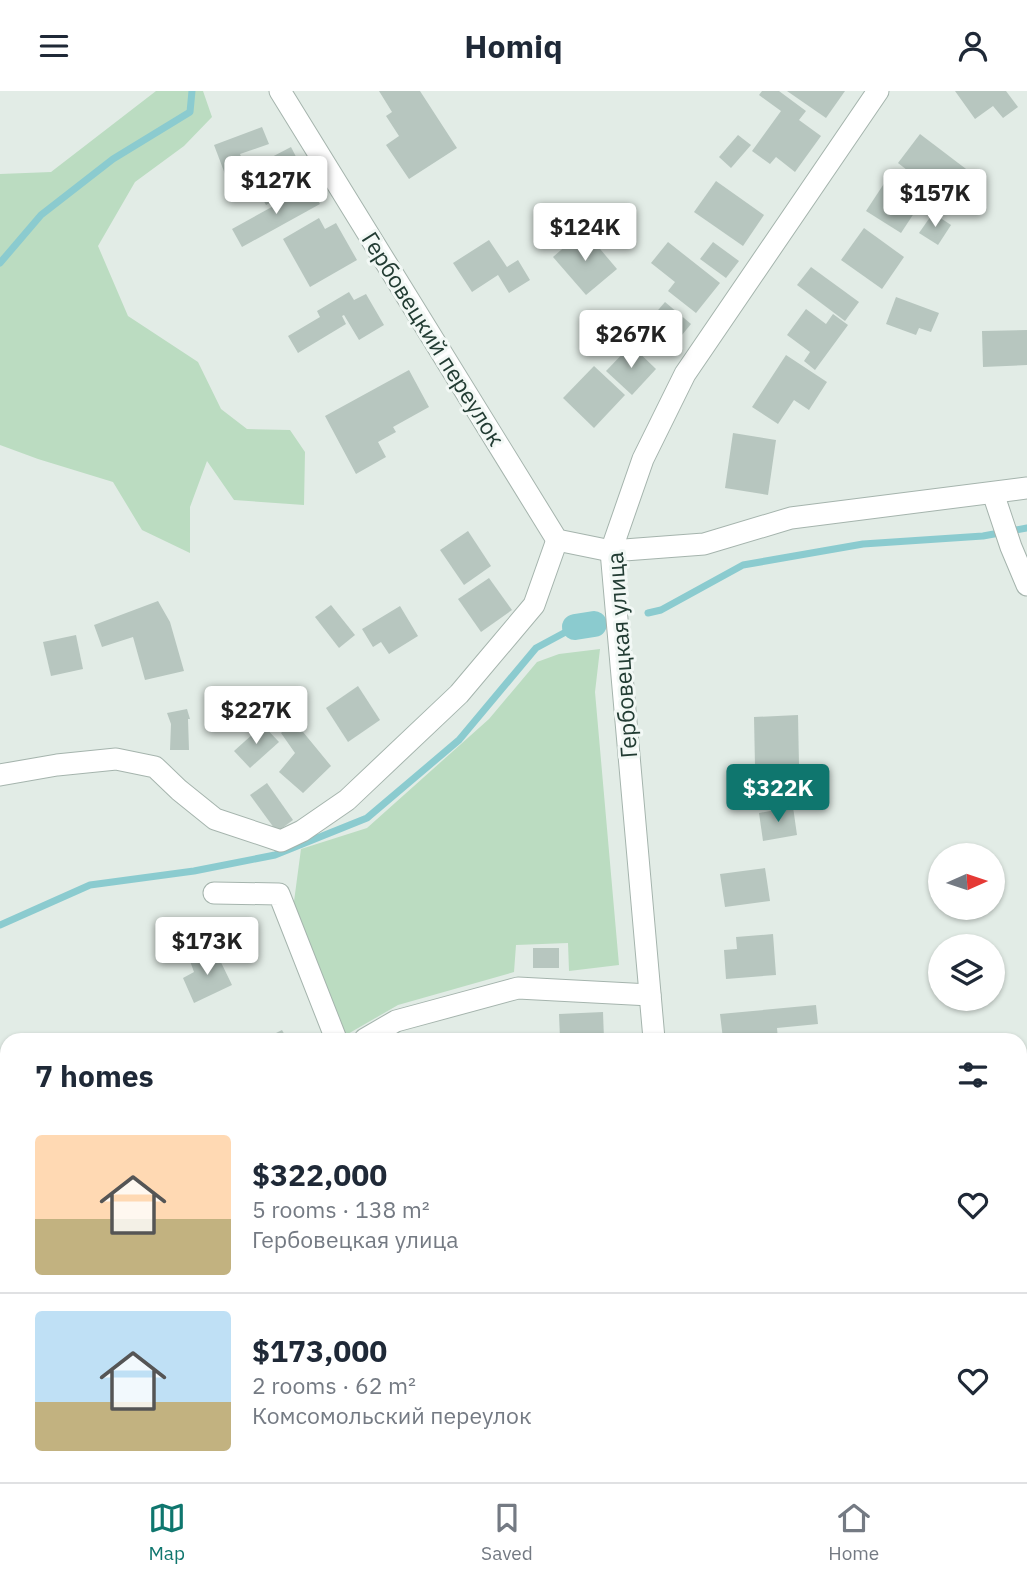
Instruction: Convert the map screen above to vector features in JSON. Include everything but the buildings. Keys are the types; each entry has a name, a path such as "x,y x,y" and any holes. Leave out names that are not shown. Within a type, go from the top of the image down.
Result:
{"street":[{"name":"Гербовецкий переулок","path":"280,91 557,540"},
{"name":"Гербовецкая улица","path":"653,1033 611,551 643,459 685,374 877,91"},
{"path":"0,775 57,765 116,759 155,767 215,819 281,841 302,831 347,800 459,694 534,604 557,540 611,551 704,544 791,518 1027,488"},
{"path":"993,493 1011,548 1027,585"},
{"path":"214,893 279,894 334,1033"},
{"path":"375,1033 396,1021 518,988 650,995"}],"green space":[{"path":"156,91 203,91 212,117 184,146 135,182 98,246 128,316 198,362 221,409 247,429 290,430 305,452 304,505 234,500 207,461 190,507 190,553 142,530 113,482 0,445 0,174 51,172"},
{"path":"600,649 595,692 619,965 569,971 568,943 516,945 514,972 398,1005 345,1033 293,909 301,849 367,828 489,719 537,662 559,654"}],"waterway":[{"path":"0,263 41,215 113,159 190,112 192,91"},
{"path":"648,613 661,610 743,565 863,544 983,536 1027,528"},
{"path":"575,627 594,624"},
{"path":"0,925 90,885 194,871 275,855 367,818 459,740 536,648 575,627"}]}
